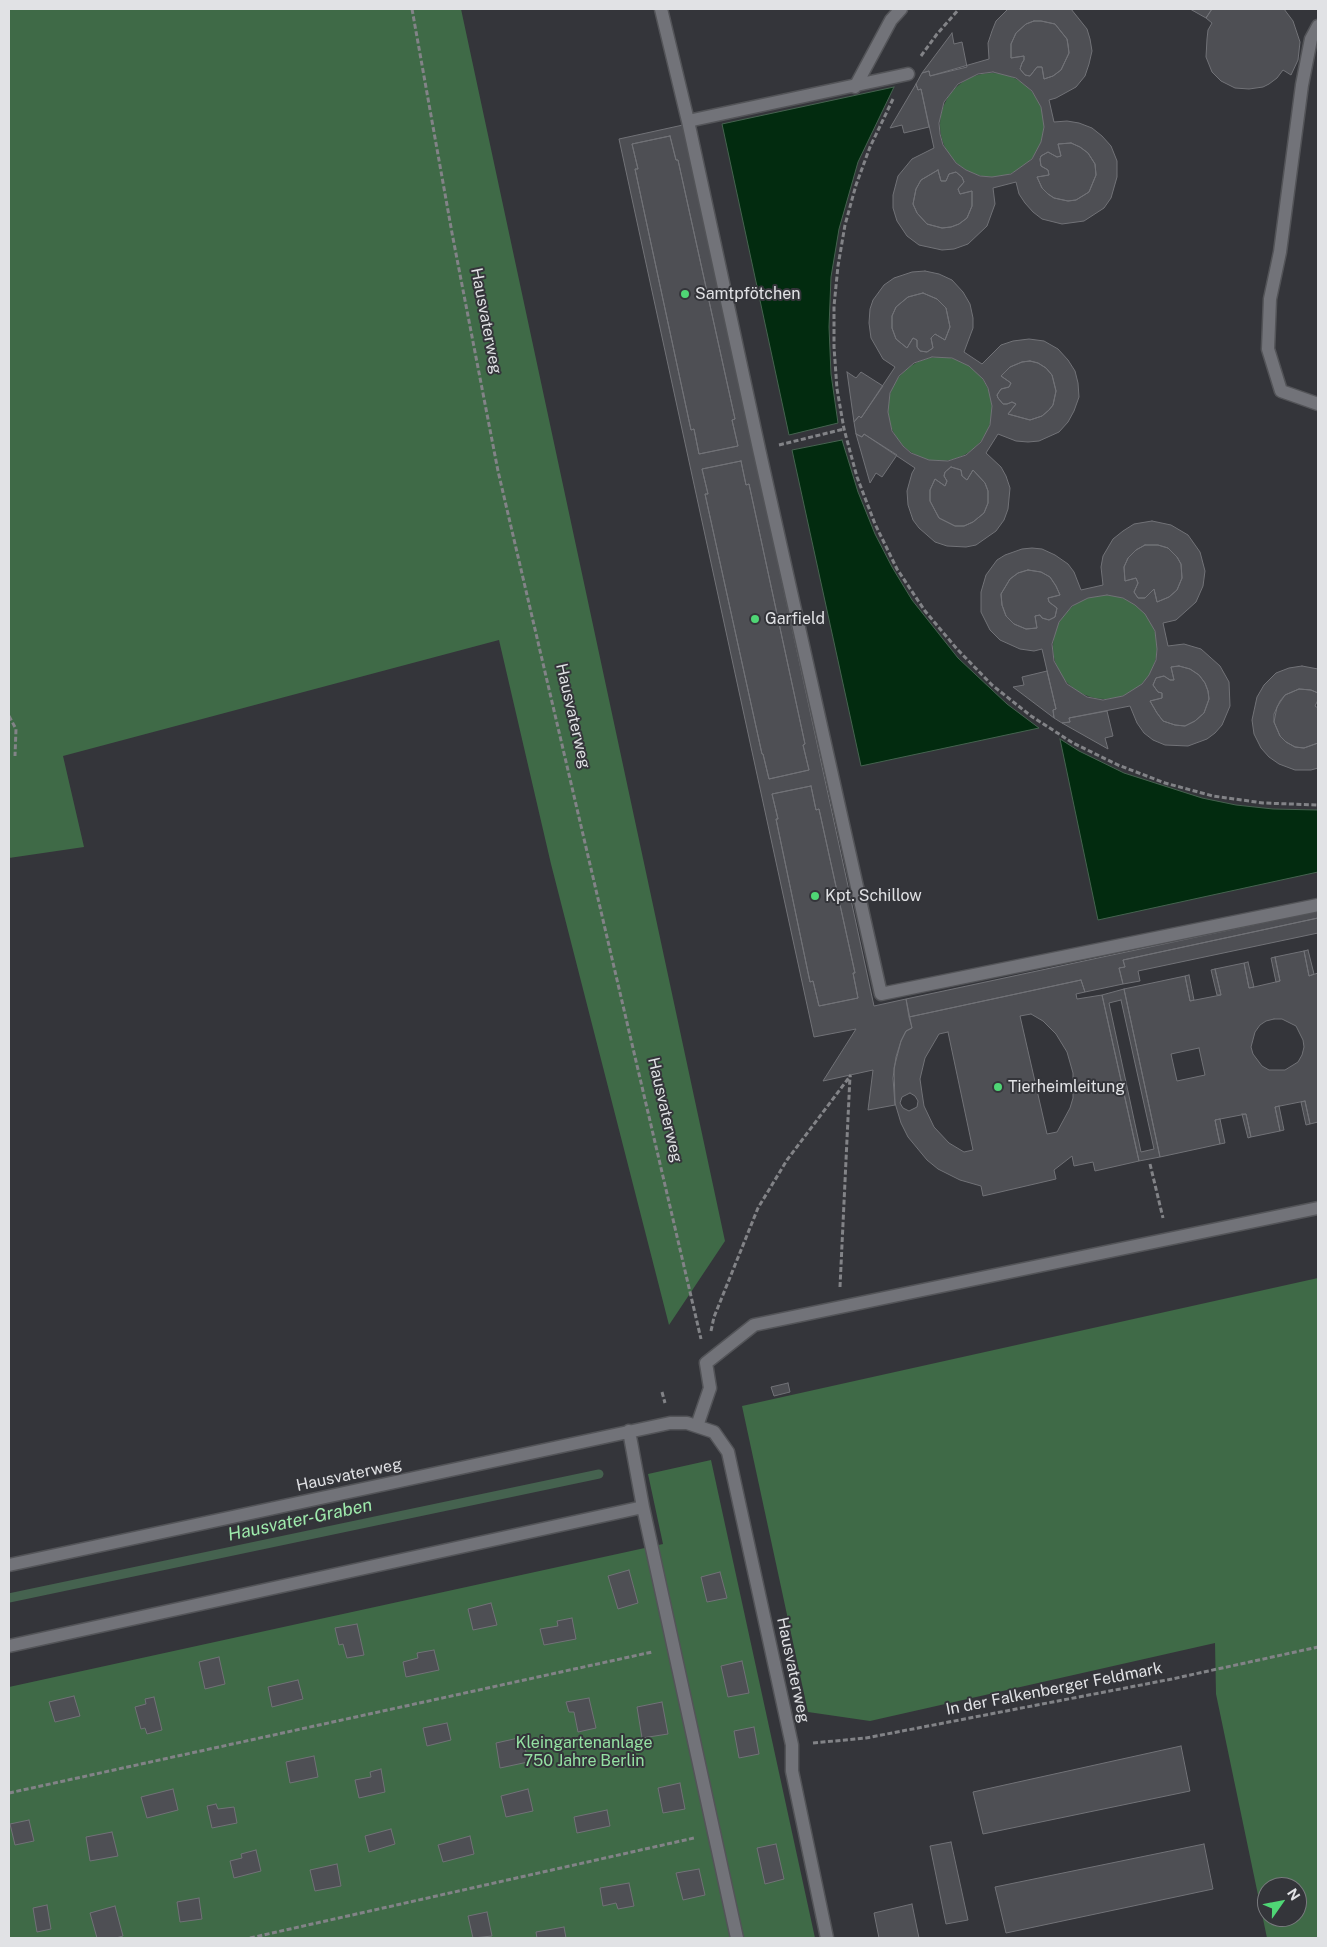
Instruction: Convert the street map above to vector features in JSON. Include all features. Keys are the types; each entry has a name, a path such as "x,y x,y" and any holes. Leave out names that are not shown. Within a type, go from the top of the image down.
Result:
{"street":[{"path":"661,9 688,121 881,994 1318,905"},
{"path":"855,87 891,20 901,9"},
{"path":"1318,26 1311,39 1302,85 1280,252 1270,299 1268,349 1281,391 1318,404"},
{"path":"688,121 855,87 908,74"},
{"path":"697,1426 710,1388 706,1363 754,1325 1168,1241 1318,1208"},
{"name":"Hausvaterweg","path":"9,1565 670,1423 687,1423 714,1432 728,1452 792,1745 792,1771 827,1938"},
{"path":"628,1431 737,1938"},
{"path":"9,1646 643,1507"}],"path":[{"name":"Hausvaterweg","path":"412,9 452,233 498,471 706,1363"},
{"path":"887,110 870,147 845,225 834,306 834,347 837,388 844,429 857,477 875,524 898,569 925,611 957,649 992,685 1031,716 1073,743 1118,765 1165,783 1213,796 1263,803 1318,805"},
{"path":"759,449 844,429"},
{"path":"9,716 16,729 16,756"},
{"path":"706,1363 714,1317 758,1208 787,1160 850,1075 840,1291 842,1306"},
{"path":"1150,1164 1168,1241"},
{"name":"In der Falkenberger Feldmark","path":"792,1745 866,1738 1172,1679 1318,1647"},
{"path":"9,1793 675,1648"},
{"path":"250,1938 714,1834"}],"green space":[{"path":"9,9 461,9 725,1241 669,1325 551,864 499,640 63,756 84,847 9,858"},
{"path":"992,73 1012,77 1029,88 1040,105 1044,125 1040,145 1029,162 1012,173 992,177 972,173 955,162 944,145 940,125 944,105 955,88 972,77"},
{"path":"940,357 960,361 977,372 988,389 992,409 988,429 977,446 960,457 940,461 920,457 903,446 892,429 888,409 892,389 903,372 920,361"},
{"path":"1105,595 1125,599 1142,610 1153,627 1157,647 1153,667 1142,684 1125,695 1105,699 1085,695 1068,684 1057,667 1053,647 1057,627 1068,610 1085,599"},
{"path":"1318,1278 1318,1938 1267,1938 1265,1927 1307,1927 1307,1877 1257,1877 1257,1890 1216,1694 1215,1643 870,1721 808,1712 742,1406"},
{"name":"Kleingartenanlage 750 Jahre Berlin","path":"711,1460 815,1938 9,1938 9,1687 663,1544 648,1474"}],"shaded area":[{"path":"894,87 858,162 839,229 831,277 829,327 831,374 838,423 789,435 722,124"},
{"path":"842,440 858,492 875,534 912,600 958,658 1007,704 1039,728 861,766 792,450"},
{"path":"1060,739 1079,751 1124,773 1202,798 1236,805 1273,809 1318,810 1318,872 1098,920"}],"building":[{"path":"1008,9 1071,9 1087,29 1092,51 1085,76 1076,87 1049,100 1054,122 1067,121 1092,128 1111,146 1117,161 1117,177 1111,198 1104,208 1084,221 1062,224 1042,219 1033,212 1019,194 1016,182 993,188 995,204 987,226 968,244 954,249 942,250 919,245 907,236 897,221 893,208 893,195 898,176 912,159 934,148 921,89 918,90 916,84 922,73 929,71 930,76 989,59 988,43 996,21","holes":["1034,21 1055,24 1067,39 1069,53 1061,70 1053,76 1044,79 1042,67 1037,67 1030,76 1025,75 1020,69 1024,56 1011,58 1011,44 1016,33 1026,24","993,72 1016,78 1032,91 1041,107 1044,127 1041,142 1032,159 1011,174 992,177 980,176 956,163 943,145 939,123 944,102 958,84 978,74","1071,143 1080,147 1088,153 1095,164 1096,175 1089,192 1076,200 1068,201 1054,198 1042,188 1037,177 1049,175 1048,170 1041,166 1040,159 1041,156 1048,152 1057,157 1061,156 1058,144","938,170 941,181 946,181 949,174 956,172 962,177 964,182 958,189 960,194 972,191 972,206 967,218 951,227 942,228 927,224 917,213 913,204 916,189 921,180"]},
{"path":"1190,9 1212,9 1206,18"},
{"path":"1212,9 1284,9 1293,21 1300,42 1298,60 1291,75 1283,70 1269,84 1249,89 1235,88 1221,81 1212,72 1206,57 1208,30 1212,23 1206,18"},
{"path":"1034,21 1055,24 1067,39 1069,53 1061,70 1053,76 1044,79 1042,67 1037,67 1030,76 1025,75 1020,69 1024,56 1011,58 1011,44 1016,33 1026,24"},
{"path":"952,33 954,44 962,42 967,67 930,76 929,71 922,73"},
{"path":"916,84 918,90 921,89 929,127 904,133 902,125 890,128"},
{"path":"683,125 874,1006 906,999 912,1028 906,1031 896,1057 893,1078 895,1105 868,1110 873,1070 823,1081 856,1029 814,1037 619,139","holes":["670,136 676,160 678,160 735,419 732,420 738,446 699,454 694,429 691,430 635,169 638,169 632,144","741,461 746,485 749,484 809,770 769,779 705,494 708,494 702,469","811,786 816,810 819,809 855,973 853,973 858,998 819,1006 813,981 810,982 772,794"]},
{"name":"Samtpfötchen","path":"670,136 676,160 678,160 735,419 732,420 738,446 699,454 694,429 691,430 635,169 638,169 632,144"},
{"path":"1071,143 1088,153 1095,164 1096,175 1089,192 1076,200 1068,201 1054,198 1048,194 1042,188 1037,177 1049,175 1048,170 1041,166 1041,156 1048,152 1057,157 1061,156 1058,144"},
{"path":"938,170 941,181 946,181 949,174 956,172 962,177 964,182 958,189 960,194 972,191 972,206 967,218 951,227 942,228 927,224 917,213 913,204 916,189 921,180"},
{"path":"925,271 939,274 952,280 963,292 970,304 973,318 973,328 964,352 982,364 1001,345 1029,339 1044,341 1058,349 1068,360 1075,371 1078,383 1079,397 1074,411 1068,422 1059,432 1039,441 1028,442 1016,441 998,434 986,453 1001,467 1006,476 1010,488 1008,509 1004,520 996,531 976,545 966,547 947,546 935,542 919,528 913,520 908,505 907,491 915,468 864,434 862,437 856,434 854,422 859,416 861,418 895,367 883,359 871,338 869,323 873,300 884,285 894,278 912,272","holes":["923,293 937,299 946,308 950,327 945,340 935,334 931,338 933,348 927,352 920,351 917,347 917,340 913,338 907,348 896,339 892,328 892,316 896,307 908,297","932,357 952,358 969,366 983,379 988,388 992,406 990,425 981,442 966,455 948,461 929,460 911,453 892,431 888,412 890,393 899,376 914,363","1030,361 1046,368 1052,375 1056,391 1053,405 1049,410 1042,416 1030,420 1008,414 1016,404 1012,402 1003,404 997,395 1001,389 1009,387 1011,383 1001,376 1010,367","951,467 961,470 962,476 967,480 973,470 985,483 988,491 988,503 984,513 973,522 964,526 955,526 939,518 930,501 930,490 935,479 945,486 947,481 944,476 945,472"]},
{"path":"923,293 937,299 946,308 950,327 945,340 935,334 931,338 933,348 927,352 920,351 917,347 917,340 913,338 907,348 896,339 892,328 892,316 896,307 908,297"},
{"path":"1030,361 1046,368 1052,375 1056,391 1053,405 1049,410 1042,416 1030,420 1008,414 1016,404 1012,402 1003,404 997,395 1001,389 1009,387 1011,383 1001,376 1010,367"},
{"path":"847,372 856,378 861,372 883,386 861,418 859,416 854,422"},
{"path":"856,434 862,437 864,434 897,455 882,477 876,473 870,483"},
{"name":"Garfield","path":"741,461 746,485 749,484 809,770 769,779 705,494 708,494 702,469"},
{"path":"951,467 961,470 962,476 967,480 973,470 985,483 988,491 988,503 984,513 973,522 964,526 955,526 939,518 930,501 930,490 935,479 945,486 947,481 944,476 945,472"},
{"path":"1152,521 1171,525 1188,535 1200,552 1205,571 1203,586 1196,602 1176,620 1163,623 1168,646 1184,644 1201,649 1220,666 1229,682 1230,706 1222,725 1215,733 1207,739 1188,746 1165,745 1153,740 1144,733 1137,723 1130,706 1069,718 1070,722 1062,723 1054,718 1053,710 1056,709 1042,649 1034,651 1020,649 1000,640 990,630 981,612 981,592 986,575 997,560 1005,555 1022,549 1042,549 1068,564 1074,572 1081,590 1103,585 1101,567 1103,556 1113,539 1134,524","holes":["1145,545 1158,545 1168,548 1177,557 1181,564 1182,578 1177,590 1169,597 1157,602 1154,589 1145,598 1138,598 1134,592 1138,583 1136,578 1125,581 1124,567 1128,558","1028,570 1041,572 1050,577 1060,595 1048,598 1049,602 1057,608 1055,617 1049,620 1042,618 1040,615 1035,616 1037,628 1026,629 1014,624 1006,616 1002,605 1001,594 1010,579 1018,573","1107,595 1123,598 1145,614 1155,631 1156,660 1149,675 1142,684 1123,696 1103,700 1087,697 1067,684 1054,661 1052,644 1059,622 1072,606 1088,598","1179,666 1190,669 1199,675 1208,691 1209,699 1204,713 1195,721 1185,726 1163,721 1150,701 1162,698 1162,693 1158,692 1153,685 1156,678 1164,676 1174,680 1171,667"]},
{"path":"1145,545 1158,545 1168,548 1181,564 1182,578 1177,590 1169,597 1157,602 1154,589 1145,598 1138,598 1134,592 1138,583 1136,578 1125,581 1124,567 1128,558"},
{"path":"1028,570 1041,572 1050,577 1060,595 1048,598 1049,602 1057,608 1055,617 1049,620 1042,618 1040,615 1035,616 1037,628 1026,629 1014,624 1006,616 1001,594 1010,579 1018,573"},
{"path":"1179,666 1190,669 1199,675 1205,683 1209,699 1204,713 1195,721 1185,726 1163,721 1150,701 1162,698 1162,693 1158,692 1153,685 1156,678 1164,676 1174,680 1171,667"},
{"path":"1302,666 1318,669 1318,693 1299,689 1285,695 1277,707 1274,722 1280,736 1295,747 1304,748 1318,743 1318,768 1311,770 1295,770 1279,764 1269,757 1261,748 1254,734 1252,720 1257,697 1264,685 1276,673"},
{"path":"1047,671 1056,709 1053,710 1054,718 1013,687 1024,685 1022,677"},
{"path":"1299,689 1318,693 1318,700 1315,706 1318,708 1318,743 1304,748 1295,747 1286,742 1280,736 1274,722 1274,714 1280,701 1285,695"},
{"path":"1107,711 1113,736 1105,738 1108,749 1062,723 1070,722 1069,718"},
{"name":"Kpt. Schillow","path":"811,786 816,810 819,809 855,973 853,973 858,998 819,1006 813,981 810,982 772,794"},
{"path":"1318,911 1318,918 1123,960 1125,967 1119,968 1123,984 1085,992 1081,980 909,1017 906,999"},
{"path":"1318,918 1318,933 1138,971 1140,981 1123,984 1119,968 1125,967 1123,960"},
{"path":"1308,950 1314,974 1309,976 1304,951"},
{"path":"1304,951 1309,976 1318,973 1318,1122 1310,1124 1305,1101 1275,1107 1280,1131 1251,1137 1246,1114 1215,1120 1220,1144 1160,1157 1124,989 1185,976 1190,1001 1221,995 1215,969 1244,963 1249,988 1254,987 1280,981 1275,957","holes":["1274,1019 1282,1019 1296,1026 1303,1040 1304,1047 1298,1062 1285,1070 1269,1070 1262,1066 1253,1054 1251,1047 1255,1032 1260,1025","1199,1048 1205,1075 1177,1081 1171,1054"]},
{"path":"1275,957 1280,981 1276,982 1271,958"},
{"path":"1248,962 1254,987 1249,988 1244,963"},
{"path":"1215,969 1221,995 1217,995 1211,970"},
{"path":"1189,975 1194,1000 1190,1001 1185,976"},
{"name":"Tierheimleitung","path":"1081,980 1085,992 1076,994 1077,999 1102,995 1139,1161 1095,1171 1093,1162 1074,1166 1072,1156 1054,1170 1056,1179 983,1196 981,1186 960,1180 938,1169 927,1160 908,1137 901,1123 895,1103 894,1068 901,1041 906,1031 912,1028 909,1017","holes":["1031,1014 1043,1021 1056,1034 1067,1052 1073,1073 1073,1098 1070,1108 1057,1132 1047,1134 1020,1016","948,1032 973,1150 964,1152 949,1143 934,1127 924,1106 920,1079 925,1058 939,1034","910,1093 915,1096 918,1101 917,1107 909,1111 903,1108 900,1103 902,1097"]},
{"path":"1124,989 1160,1157 1139,1161 1102,995","holes":["1121,1000 1154,1149 1141,1152 1109,1003"]},
{"path":"1305,1101 1310,1124 1306,1125 1301,1102"},
{"path":"1279,1106 1284,1130 1280,1131 1275,1107"},
{"path":"1242,1114 1246,1114 1251,1137 1248,1138"},
{"path":"1220,1119 1225,1143 1220,1144 1215,1120"},
{"path":"788,1383 790,1392 774,1396 771,1387"},
{"path":"629,1570 638,1603 618,1609 608,1576"},
{"path":"720,1572 727,1598 707,1602 701,1577"},
{"path":"491,1603 497,1625 473,1630 468,1609"},
{"path":"572,1618 576,1639 544,1645 540,1629 558,1626 557,1621"},
{"path":"357,1624 364,1655 347,1658 343,1644 339,1645 335,1628"},
{"path":"434,1650 439,1670 406,1677 403,1662 418,1658 417,1653"},
{"path":"219,1657 225,1684 205,1689 199,1662"},
{"path":"742,1661 749,1693 728,1697 721,1666"},
{"path":"298,1680 303,1699 272,1707 268,1687"},
{"path":"74,1696 80,1716 55,1722 49,1702"},
{"path":"154,1697 162,1730 147,1734 145,1728 141,1729 135,1707 146,1704 145,1699"},
{"path":"589,1698 596,1728 578,1732 574,1712 569,1712 566,1702"},
{"path":"662,1702 668,1734 642,1738 637,1707"},
{"path":"447,1723 451,1740 427,1746 423,1728"},
{"path":"754,1727 759,1754 739,1758 734,1731"},
{"path":"523,1737 528,1762 500,1768 496,1743"},
{"path":"1181,1746 1190,1791 983,1834 973,1792"},
{"path":"314,1756 318,1777 290,1783 286,1762"},
{"path":"381,1769 385,1792 359,1798 355,1780 371,1777 370,1772"},
{"path":"680,1783 685,1809 663,1813 658,1788"},
{"path":"173,1789 178,1810 147,1818 141,1797"},
{"path":"528,1789 533,1811 506,1817 501,1796"},
{"path":"216,1804 218,1809 234,1807 237,1823 212,1828 207,1806"},
{"path":"607,1810 610,1826 577,1833 574,1817"},
{"path":"29,1820 34,1841 15,1845 10,1824"},
{"path":"391,1829 395,1844 369,1852 365,1836"},
{"path":"112,1832 118,1856 90,1861 86,1837"},
{"path":"470,1836 474,1854 443,1862 438,1845"},
{"path":"951,1842 968,1920 946,1924 930,1846"},
{"path":"776,1844 784,1879 765,1884 757,1848"},
{"path":"1204,1844 1213,1889 1006,1933 995,1887"},
{"path":"256,1850 261,1871 234,1878 230,1861 242,1858 241,1854"},
{"path":"337,1864 341,1886 315,1891 310,1870"},
{"path":"699,1869 705,1895 683,1900 676,1873"},
{"path":"629,1883 634,1906 618,1909 616,1903 603,1906 600,1888"},
{"path":"199,1898 202,1919 180,1922 177,1902"},
{"path":"912,1904 919,1938 879,1938 874,1913"},
{"path":"47,1905 51,1929 37,1932 33,1908"},
{"path":"115,1906 123,1936 97,1938 90,1913"},
{"path":"487,1912 492,1936 473,1938 468,1916"},
{"path":"564,1927 566,1938 537,1938 536,1932"}],"waterway":[{"name":"Hausvater-Graben","path":"9,1598 599,1474"}],"place":[{"name":"Samtpfötchen","path":"685,294"},
{"name":"Garfield","path":"755,619"},
{"name":"Kpt. Schillow","path":"815,896"},
{"name":"Tierheimleitung","path":"998,1087"}]}
